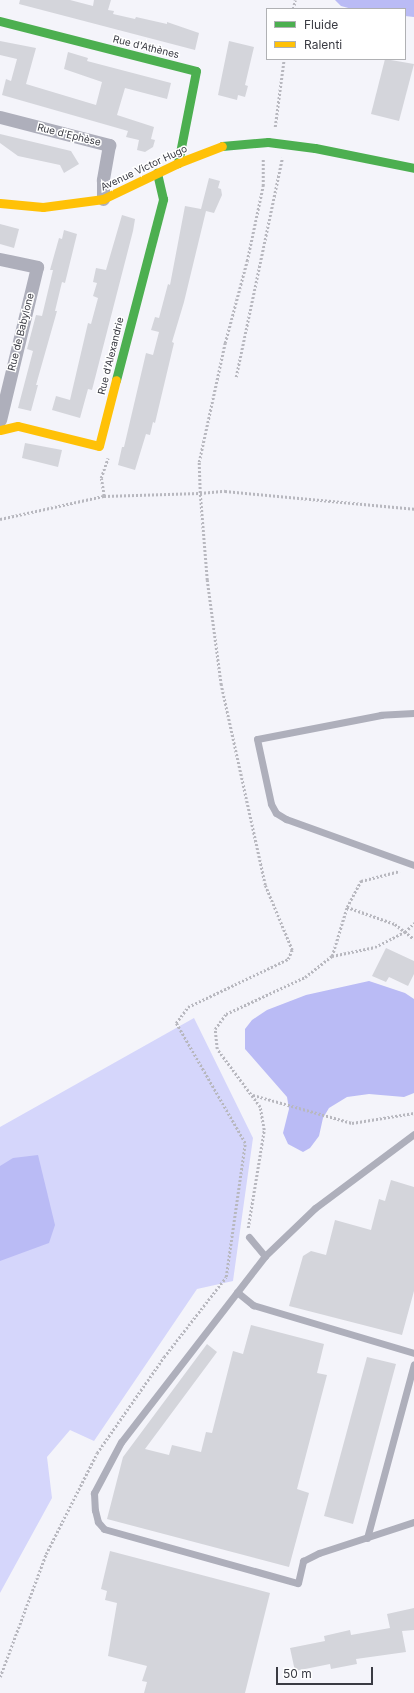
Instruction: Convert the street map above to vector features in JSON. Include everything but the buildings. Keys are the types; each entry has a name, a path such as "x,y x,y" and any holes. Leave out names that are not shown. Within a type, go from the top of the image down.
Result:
{"street":[{"name":"Rue d'Athènes","path":"0,21 196,70 178,163"},
{"name":"Rue d'Ephèse","path":"0,117 109,145 103,180 103,199"},
{"name":"Avenue Victor Hugo","path":"0,203 43,207 103,199 178,163 222,146 268,142 414,168"},
{"name":"Rue d'Alexandrie","path":"99,446 163,199 157,173"},
{"name":"Rue de Babylone","path":"0,259 37,267 6,368 0,420"},
{"path":"0,430 18,426 99,446"}],"lane":[{"path":"414,713 381,715 257,739 272,804 276,813 286,820 414,865"},
{"path":"414,1134 364,1169 315,1208 265,1256 121,1442 94,1493 98,1522 104,1529 298,1583 303,1562 319,1552 414,1522"},
{"path":"249,1237 265,1256"},
{"path":"237,1292 253,1306 414,1353"},
{"path":"367,1538 414,1364"}],"path":[{"path":"226,1277 232,1244 245,1143 176,1023 188,1007 288,958 292,950 265,884 221,685 207,580 199,462 225,343 247,261 262,186 263,157 268,142 275,129 284,60"},
{"path":"236,377 285,144"},
{"path":"256,158 263,157"},
{"path":"99,446 108,458 101,478 104,496"},
{"path":"0,519 104,496 225,491 414,509"},
{"path":"332,956 347,907 361,881 408,870"},
{"path":"347,907 395,924 414,939"},
{"path":"249,1237 247,1220 264,1130 260,1107 253,1095 217,1049 215,1029 226,1014 305,978 332,956 375,947 405,932 414,923"},
{"path":"253,1095 352,1123 414,1113"}],"shaded area":[{"path":"335,0 414,0 414,17 406,16 406,8 348,8 341,6"},
{"path":"369,981 405,993 414,999 414,1093 404,1097 369,1094 347,1097 329,1108 323,1118 319,1136 310,1148 303,1152 288,1144 283,1133 289,1109 287,1097 245,1049 245,1029 252,1020 267,1010 306,995"},
{"path":"194,1018 253,1138 233,1281 197,1289 94,1441 70,1430 47,1457 52,1498 0,1593 0,1127"},
{"path":"38,1155 55,1225 49,1243 0,1261 0,1166 13,1158"}],"traffic: fast":[{"path":"0,21 196,71 178,163"},
{"path":"222,146 268,142 315,148 414,168"},
{"path":"116,380 163,199 157,173"}],"traffic: slow":[{"path":"0,203 43,207 103,199 178,163 222,146"},
{"path":"0,430 18,426 99,446 116,380"}]}
